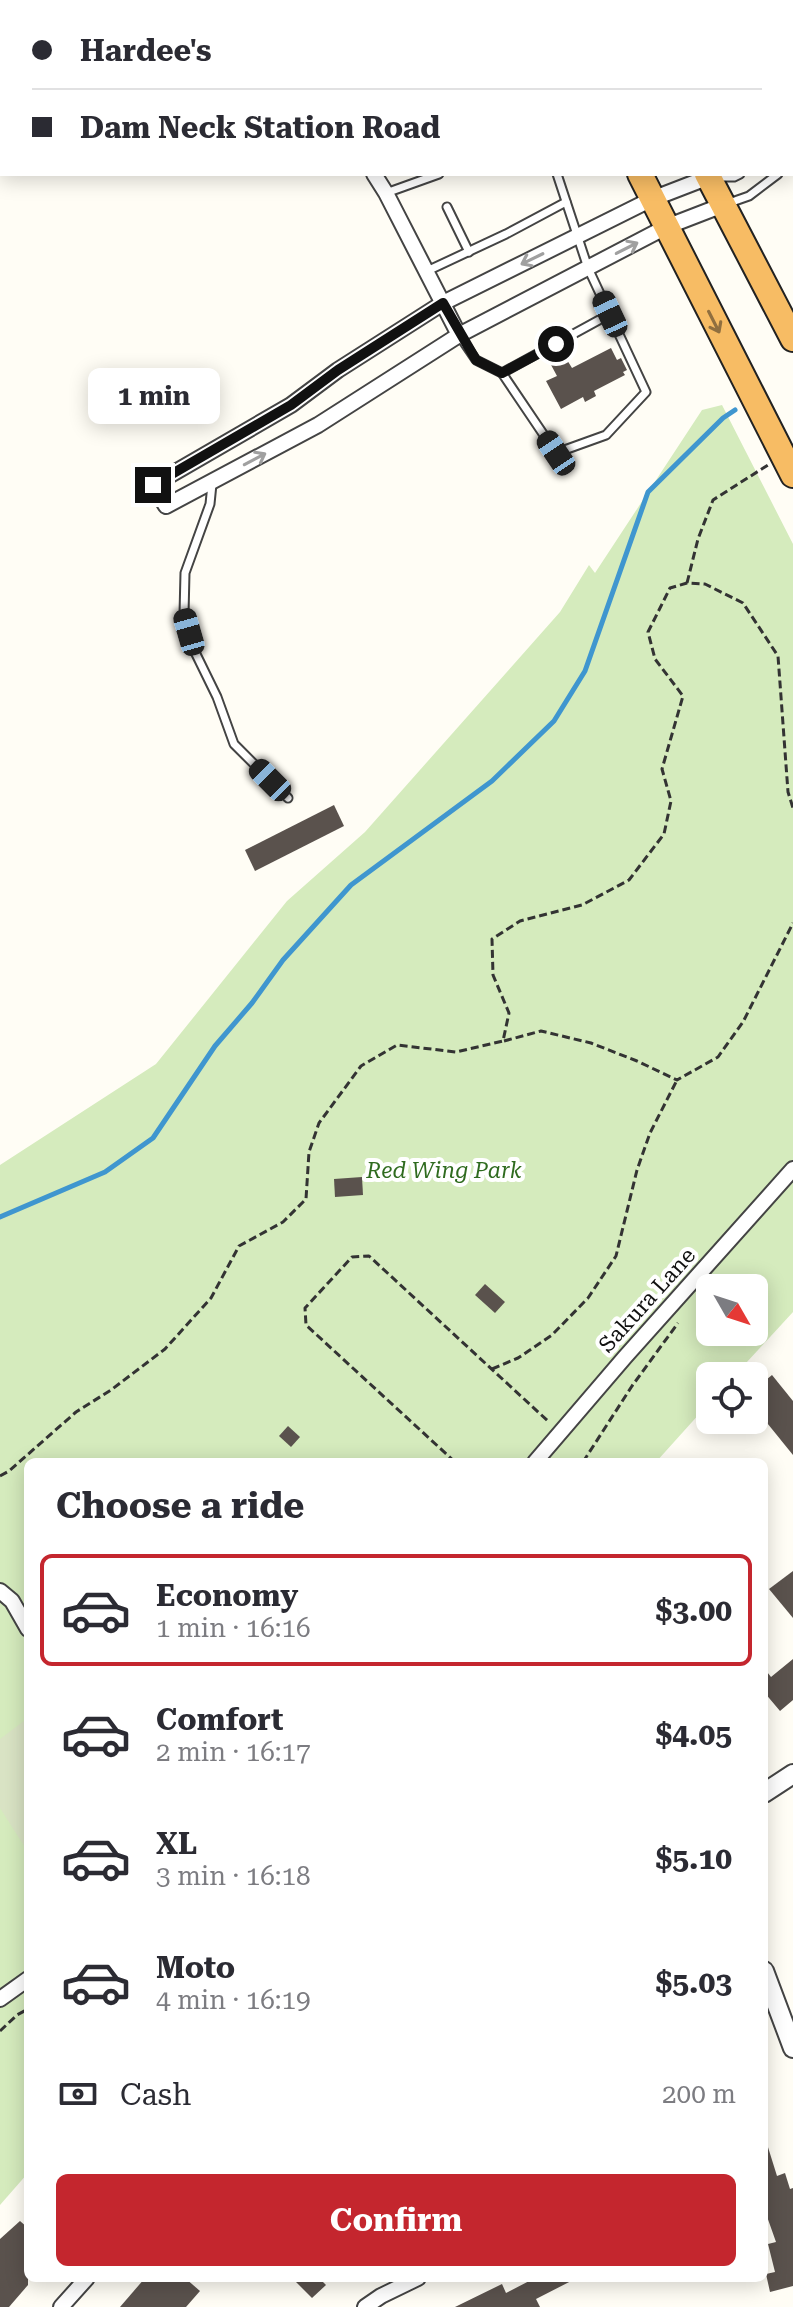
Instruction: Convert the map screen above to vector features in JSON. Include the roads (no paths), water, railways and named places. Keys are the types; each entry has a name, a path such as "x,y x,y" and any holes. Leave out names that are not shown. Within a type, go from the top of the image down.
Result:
{"highway":[{"path":"641,176 788,465"},
{"path":"708,176 793,339"}],"street":[{"path":"375,176 459,335"},
{"path":"708,176 652,199 443,303 338,370 291,405 153,485 166,506 318,425 459,335 666,227 723,205"},
{"name":"Sakura Lane","path":"538,1458 792,1172"},
{"path":"0,1591 12,1601 24,1622"},
{"path":"768,1790 793,1774"},
{"path":"0,1999 24,1982"},
{"path":"768,1982 793,2048"},
{"path":"61,2307 83,2282"},
{"path":"365,2307 410,2282"}],"lane":[{"path":"386,193 433,176"},
{"path":"459,335 476,360 502,373 556,453 606,435 646,392 588,268 558,176"},
{"path":"708,176 736,176"},
{"path":"723,205 749,196 775,176"},
{"path":"427,271 566,202"},
{"path":"447,207 469,252"},
{"path":"502,373 610,314"},
{"path":"213,482 210,504 185,573 184,614 194,650 217,697 234,744 288,798"}],"waterway":[{"path":"0,1217 105,1172 153,1138 215,1046 283,960 351,885 492,781 554,721 585,671 648,492 723,418 735,410"}],"park label":[{"name":"Red Wing Park","path":"444,1170"}]}
